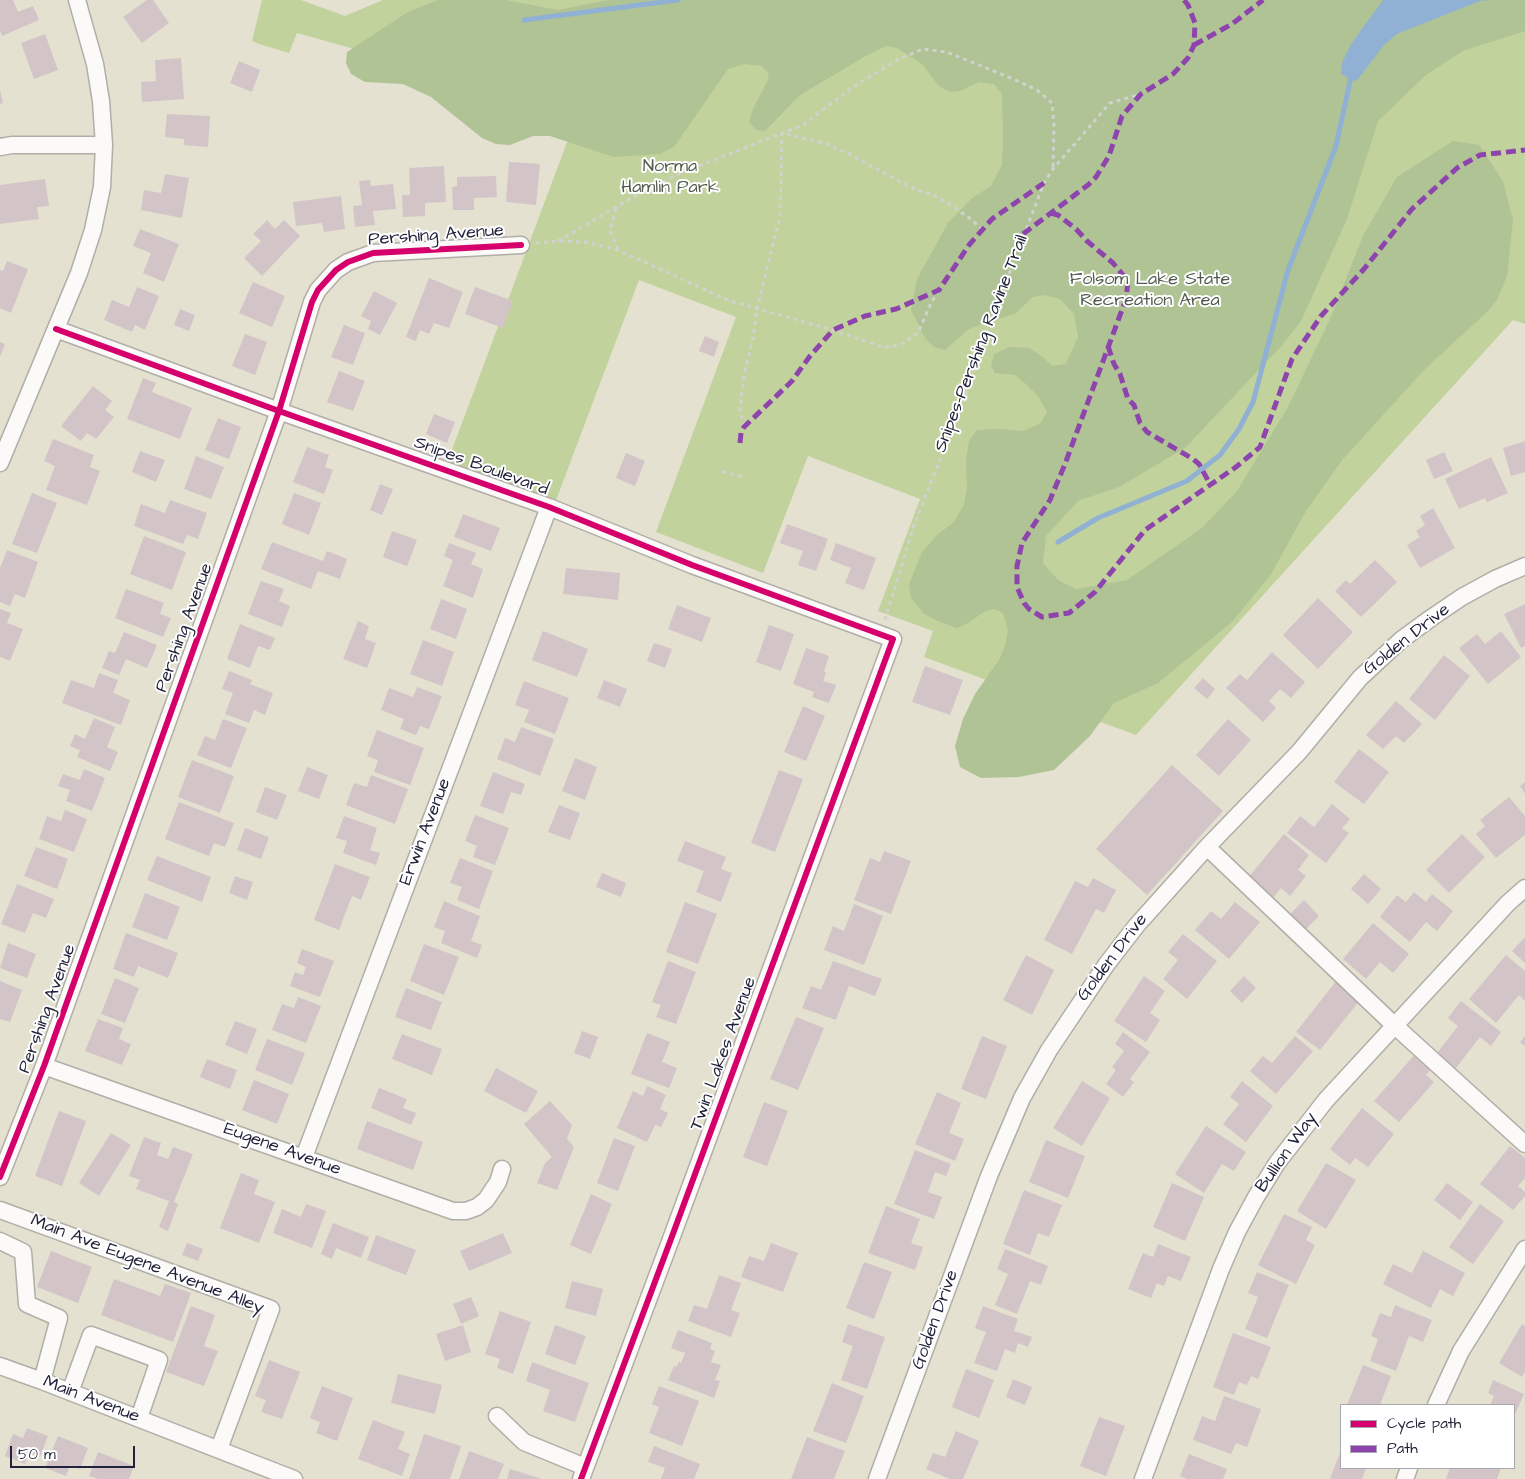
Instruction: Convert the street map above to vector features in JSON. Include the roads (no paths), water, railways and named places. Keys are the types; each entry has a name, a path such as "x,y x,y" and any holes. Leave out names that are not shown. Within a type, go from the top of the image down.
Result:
{"street":[{"path":"0,463 78,273 93,230 102,187 104,145 101,101 96,64 77,0"},
{"path":"0,147 12,145 104,145"},
{"name":"Pershing Avenue","path":"0,1177 44,1066 279,411 312,302 326,280 348,262 373,253 521,245"},
{"name":"Snipes Boulevard","path":"56,329 549,507 692,565 887,637"},
{"name":"Erwin Avenue","path":"304,1158 549,507"},
{"name":"Golden Drive","path":"877,1479 989,1176 1022,1098 1058,1036 1106,965 1137,925 1207,847 1298,752 1360,678 1401,640 1431,618 1462,597 1525,566"},
{"name":"Twin Lakes Avenue","path":"583,1473 678,1221 887,637"},
{"path":"1207,847 1394,1025 1525,1144"},
{"name":"Bullion Way","path":"1143,1479 1221,1269 1237,1232 1277,1163 1326,1100 1508,903 1525,888"},
{"name":"Eugene Avenue","path":"44,1066 453,1211 466,1211 477,1207 486,1200 498,1182 502,1169"},
{"name":"Main Ave Eugene Avenue Alley","path":"0,1210 271,1309 219,1449"},
{"path":"0,1241 23,1252 27,1304 59,1318 42,1381"},
{"path":"1436,1404 1461,1351 1525,1249"},
{"path":"70,1392 91,1335 160,1360 138,1418"},
{"name":"Main Avenue","path":"0,1366 294,1479"},
{"path":"496,1416 524,1442 583,1473"}],"water":[{"path":"1383,0 1489,0 1480,1 1397,34 1384,45 1358,79 1354,81 1341,74 1342,63 1351,44"}],"waterway":[{"path":"524,20 678,0"},
{"path":"1058,542 1098,518 1187,481 1220,455 1239,429 1253,402 1288,270 1336,146 1352,72"}],"park label":[{"name":"Norma Hamlin Park","path":"670,177"},
{"name":"Folsom Lake State Recreation Area","path":"1150,290"}]}
